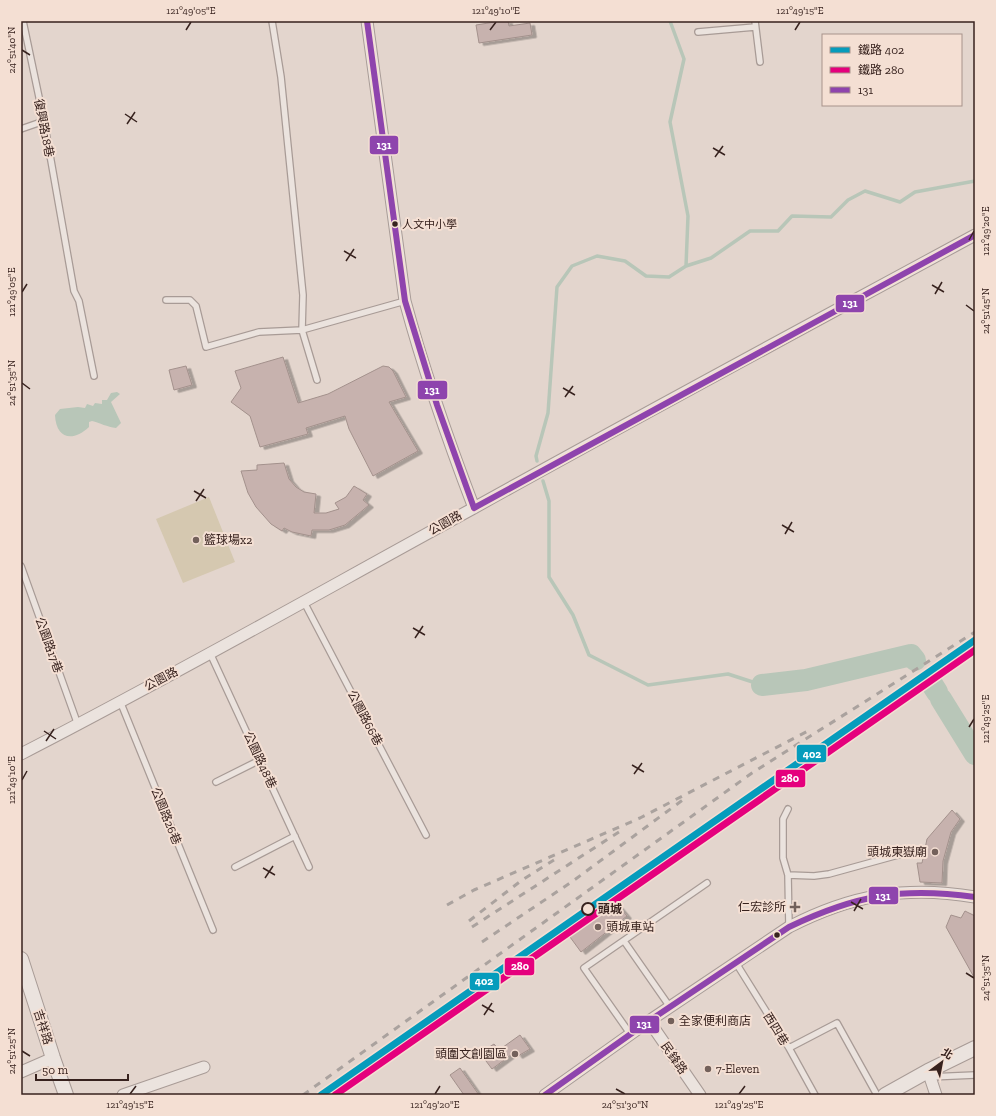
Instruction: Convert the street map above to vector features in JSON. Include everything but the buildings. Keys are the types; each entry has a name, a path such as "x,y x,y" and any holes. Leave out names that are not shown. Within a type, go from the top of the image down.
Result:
{"street":[{"path":"367,21 405,301 413,331 449,442 474,508"},
{"name":"公園路","path":"21,754 78,725 975,235"},
{"path":"545,1095 670,1007 789,927 808,917 856,899 880,894 926,891 950,892 975,897"},
{"name":"吉祥路","path":"21,959 52,1058 66,1095"},
{"name":"民鋒路","path":"649,1022 700,1095"},
{"path":"886,1095 929,1074 975,1048"},
{"path":"21,1072 52,1058"},
{"path":"123,1095 204,1067"},
{"path":"929,1074 936,1095"}],"lane":[{"name":"復興路18巷","path":"23,21 44,121 74,291 79,301 94,376"},
{"path":"272,21 281,77 302,287 302,330 317,380"},
{"path":"698,32 755,24 760,62"},
{"path":"21,129 44,121"},
{"path":"166,300 190,300 196,306 206,347 259,332 302,330 405,301"},
{"name":"公園路17巷","path":"21,566 78,725"},
{"name":"公園路66巷","path":"304,602 426,835"},
{"name":"公園路48巷","path":"210,653 310,867"},
{"name":"公園路26巷","path":"120,701 213,930"},
{"path":"216,782 260,760"},
{"path":"788,809 783,819 783,858 788,875 789,927"},
{"path":"235,867 295,836"},
{"path":"788,875 814,876 829,874 857,865 895,857 909,852"},
{"path":"631,1035 584,968 707,883"},
{"path":"624,941 670,1007"},
{"name":"西四巷","path":"736,963 789,1048 815,1095"},
{"path":"789,1048 837,1022 877,1095"},
{"path":"929,1074 975,1075"}],"shaded area":[{"path":"117,392 120,394 111,402 121,423 116,428 92,421 89,422 89,427 77,435 66,436 58,429 55,415 60,409 78,407 85,408 87,404 93,406 95,403 102,404 102,400 107,400 111,393"},
{"name":"籃球場x2","path":"209,497 235,562 183,583 156,519"}],"waterway":[{"path":"537,461 536,456 548,413 557,287 572,266 597,256 625,261 646,276 669,277 686,266 688,216 670,122 684,59 670,21"},
{"path":"686,266 711,258 750,231 778,231 792,216 831,217 848,200 865,191 900,202 915,192 975,181"},
{"path":"543,481 549,501 549,577 573,615 589,655 648,685 728,674 762,685"},
{"path":"762,685 806,680 911,655 915,660"},
{"path":"930,681 937,692"},
{"path":"941,699 975,754"}],"railway":[{"path":"303,1095 752,773 975,632"},
{"path":"447,905 474,890 640,818 810,730"},
{"path":"482,942 573,881 684,799"},
{"path":"472,927 622,830"},
{"path":"469,921 522,880 554,860"}],"rail line":[{"name":"402","path":"321,1095 975,640"},
{"name":"280","path":"335,1095 975,650"}],"transit line":[{"name":"131","path":"367,21 405,301 437,405 474,508"},
{"name":"131","path":"474,508 975,235"},
{"name":"131","path":"545,1095 649,1021 789,927 836,907 879,896 924,893 975,897"}],"place":[{"name":"人文中小學","path":"395,224"},
{"name":"籃球場x2","path":"196,540"},
{"name":"頭城東嶽廟","path":"935,852"},
{"name":"仁宏診所","path":"795,907"},
{"name":"頭城","path":"588,909"},
{"name":"頭城車站","path":"598,927"},
{"name":"全家便利商店","path":"671,1021"},
{"name":"頭圍文創園區","path":"515,1054"},
{"name":"7-Eleven","path":"708,1069"}]}
